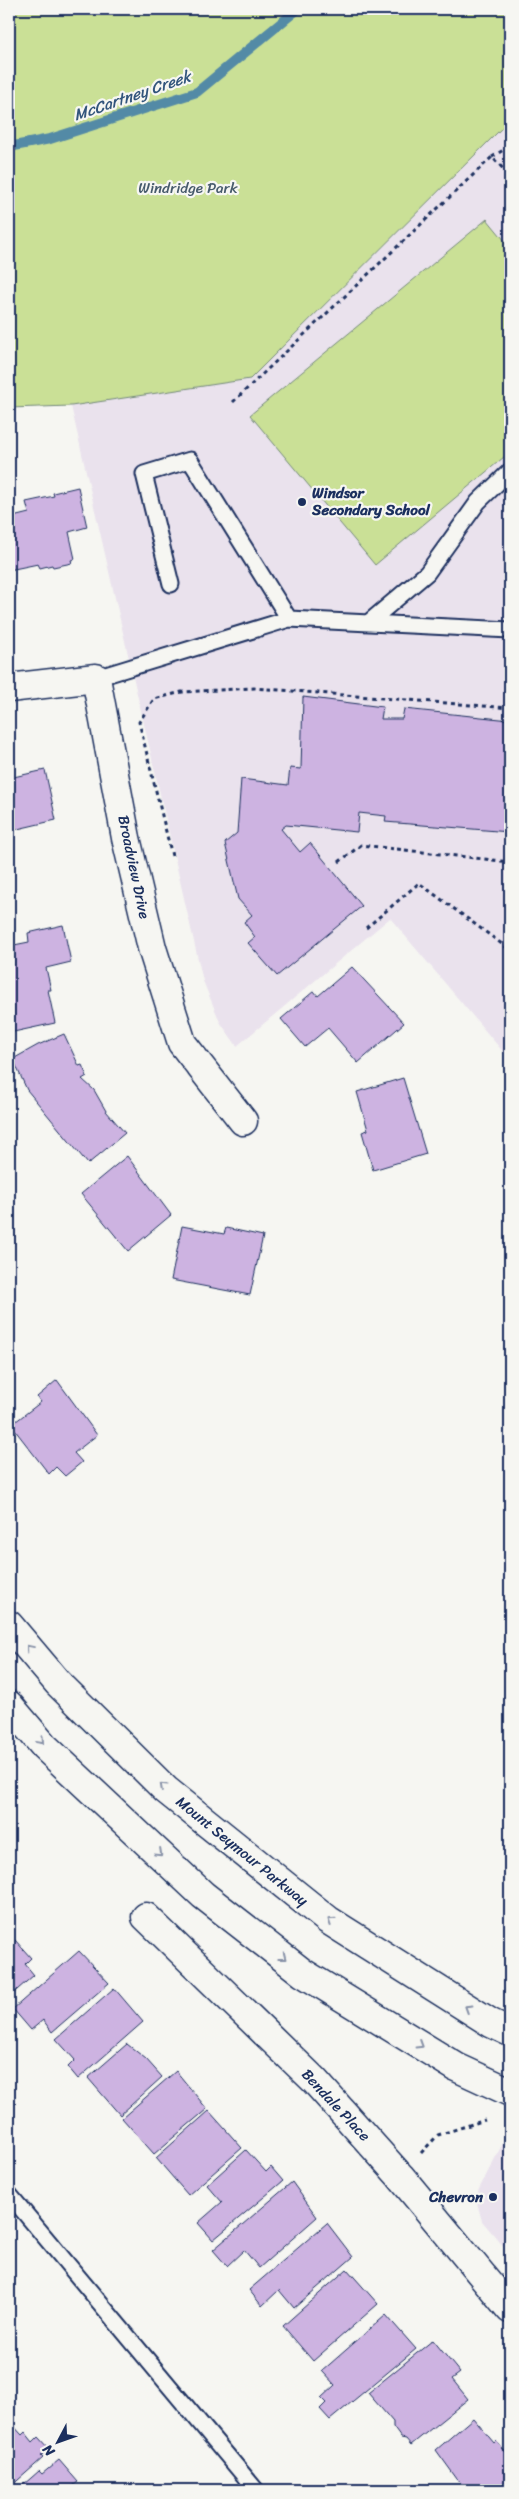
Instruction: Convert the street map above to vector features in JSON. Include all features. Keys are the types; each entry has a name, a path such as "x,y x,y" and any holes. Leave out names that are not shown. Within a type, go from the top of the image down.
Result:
{"main road":[{"path":"9,688 96,678"},
{"name":"Broadview Drive","path":"96,678 126,838 152,948 182,1043 243,1121"},
{"name":"Mount Seymour Parkway","path":"9,1625 58,1683 166,1790 328,1920 491,2023 510,2032"},
{"path":"9,1704 44,1746 203,1895 303,1973 456,2067 510,2092"},
{"name":"Bendale Place","path":"146,1917 314,2080 400,2176 510,2309"}],"lane":[{"path":"171,584 144,474 190,460 289,620"},
{"path":"368,623 427,573 478,502 510,471"},
{"path":"96,678 289,620 510,630"},
{"path":"9,2194 256,2490"}],"path":[{"path":"232,402 492,157 510,146"},
{"path":"492,157 510,176"},
{"path":"172,856 139,722 154,699 182,692 254,688 510,708"},
{"path":"339,862 361,845 510,862"},
{"path":"366,928 419,882 510,950"},
{"path":"400,2176 438,2134 485,2120"}],"shaded area":[{"name":"Windsor Secondary School","path":"510,120 510,1060 390,918 237,1046 220,1022 203,981 71,406 69,406 250,379"},
{"name":"Chevron","path":"505,2139 510,2141 510,2254 482,2221 476,2199 479,2189"}],"green space":[{"name":"Windridge Park","path":"9,9 510,9 510,120 250,379 71,406 9,408"},
{"path":"487,219 510,247 510,452 375,565 250,415"}],"building":[{"path":"78,487 87,527 69,532 75,559 71,560 72,563 40,568 38,564 9,570 9,518 29,513 26,502 54,496 53,493"},
{"path":"303,697 383,707 381,719 402,719 404,709 510,720 510,832 385,822 386,816 359,813 357,832 286,825 281,829 300,852 310,843 362,906 277,976 248,943 255,937 244,922 252,915 238,899 225,843 237,833 241,779 288,785 290,768 301,769"},
{"path":"45,770 56,820 9,831 9,778"},
{"path":"63,925 71,962 46,968 51,990 48,990 55,1023 9,1033 9,946 29,942 28,933"},
{"path":"352,967 404,1023 358,1063 328,1028 305,1047 281,1019 314,991 318,996"},
{"path":"64,1034 79,1066 82,1065 87,1076 82,1079 94,1090 106,1111 125,1133 88,1164 27,1090 13,1059 38,1045"},
{"path":"403,1078 426,1154 373,1170 362,1132 368,1130 357,1092"},
{"path":"127,1156 171,1215 128,1251 81,1194"},
{"path":"182,1226 224,1234 226,1228 263,1236 250,1295 171,1280"},
{"path":"57,1380 97,1435 74,1453 82,1462 65,1476 56,1467 49,1474 11,1425 41,1402 37,1397"},
{"path":"15,1940 31,1958 25,1964 34,1975 9,1997 9,1945"},
{"path":"79,1951 109,1983 52,2032 43,2020 31,2030 13,2009"},
{"path":"114,1988 143,2022 78,2079 68,2067 75,2060 56,2039"},
{"path":"127,2044 146,2059 162,2077 120,2115 88,2078"},
{"path":"176,2071 207,2109 154,2154 122,2118"},
{"path":"209,2111 242,2148 188,2195 156,2158"},
{"path":"246,2150 266,2172 271,2167 283,2181 213,2240 198,2223 222,2202 207,2185"},
{"path":"292,2182 317,2217 259,2268 244,2250 227,2266 213,2250"},
{"path":"327,2223 353,2257 294,2308 279,2290 262,2306 249,2290"},
{"path":"347,2269 378,2304 313,2361 283,2326"},
{"path":"386,2315 416,2349 330,2420 320,2409 326,2403 321,2398 335,2385 322,2371"},
{"path":"433,2340 460,2373 452,2379 468,2399 411,2445 406,2439 401,2438 393,2427 393,2422 368,2393"},
{"path":"473,2418 494,2443 496,2441 510,2457 510,2479 498,2490 470,2490 468,2488 465,2490 436,2450"},
{"path":"11,2423 22,2435 25,2432 33,2442 38,2437 49,2449 41,2456 43,2458 9,2488 9,2425"},
{"path":"59,2460 78,2482 70,2488 72,2490 21,2490 25,2488 23,2485 39,2471 42,2474"}],"waterway":[{"name":"McCartney Creek","path":"9,147 50,139 197,92 298,9"}],"place":[{"name":"Windsor Secondary School","path":"302,502"},
{"name":"Chevron","path":"493,2197"}]}
